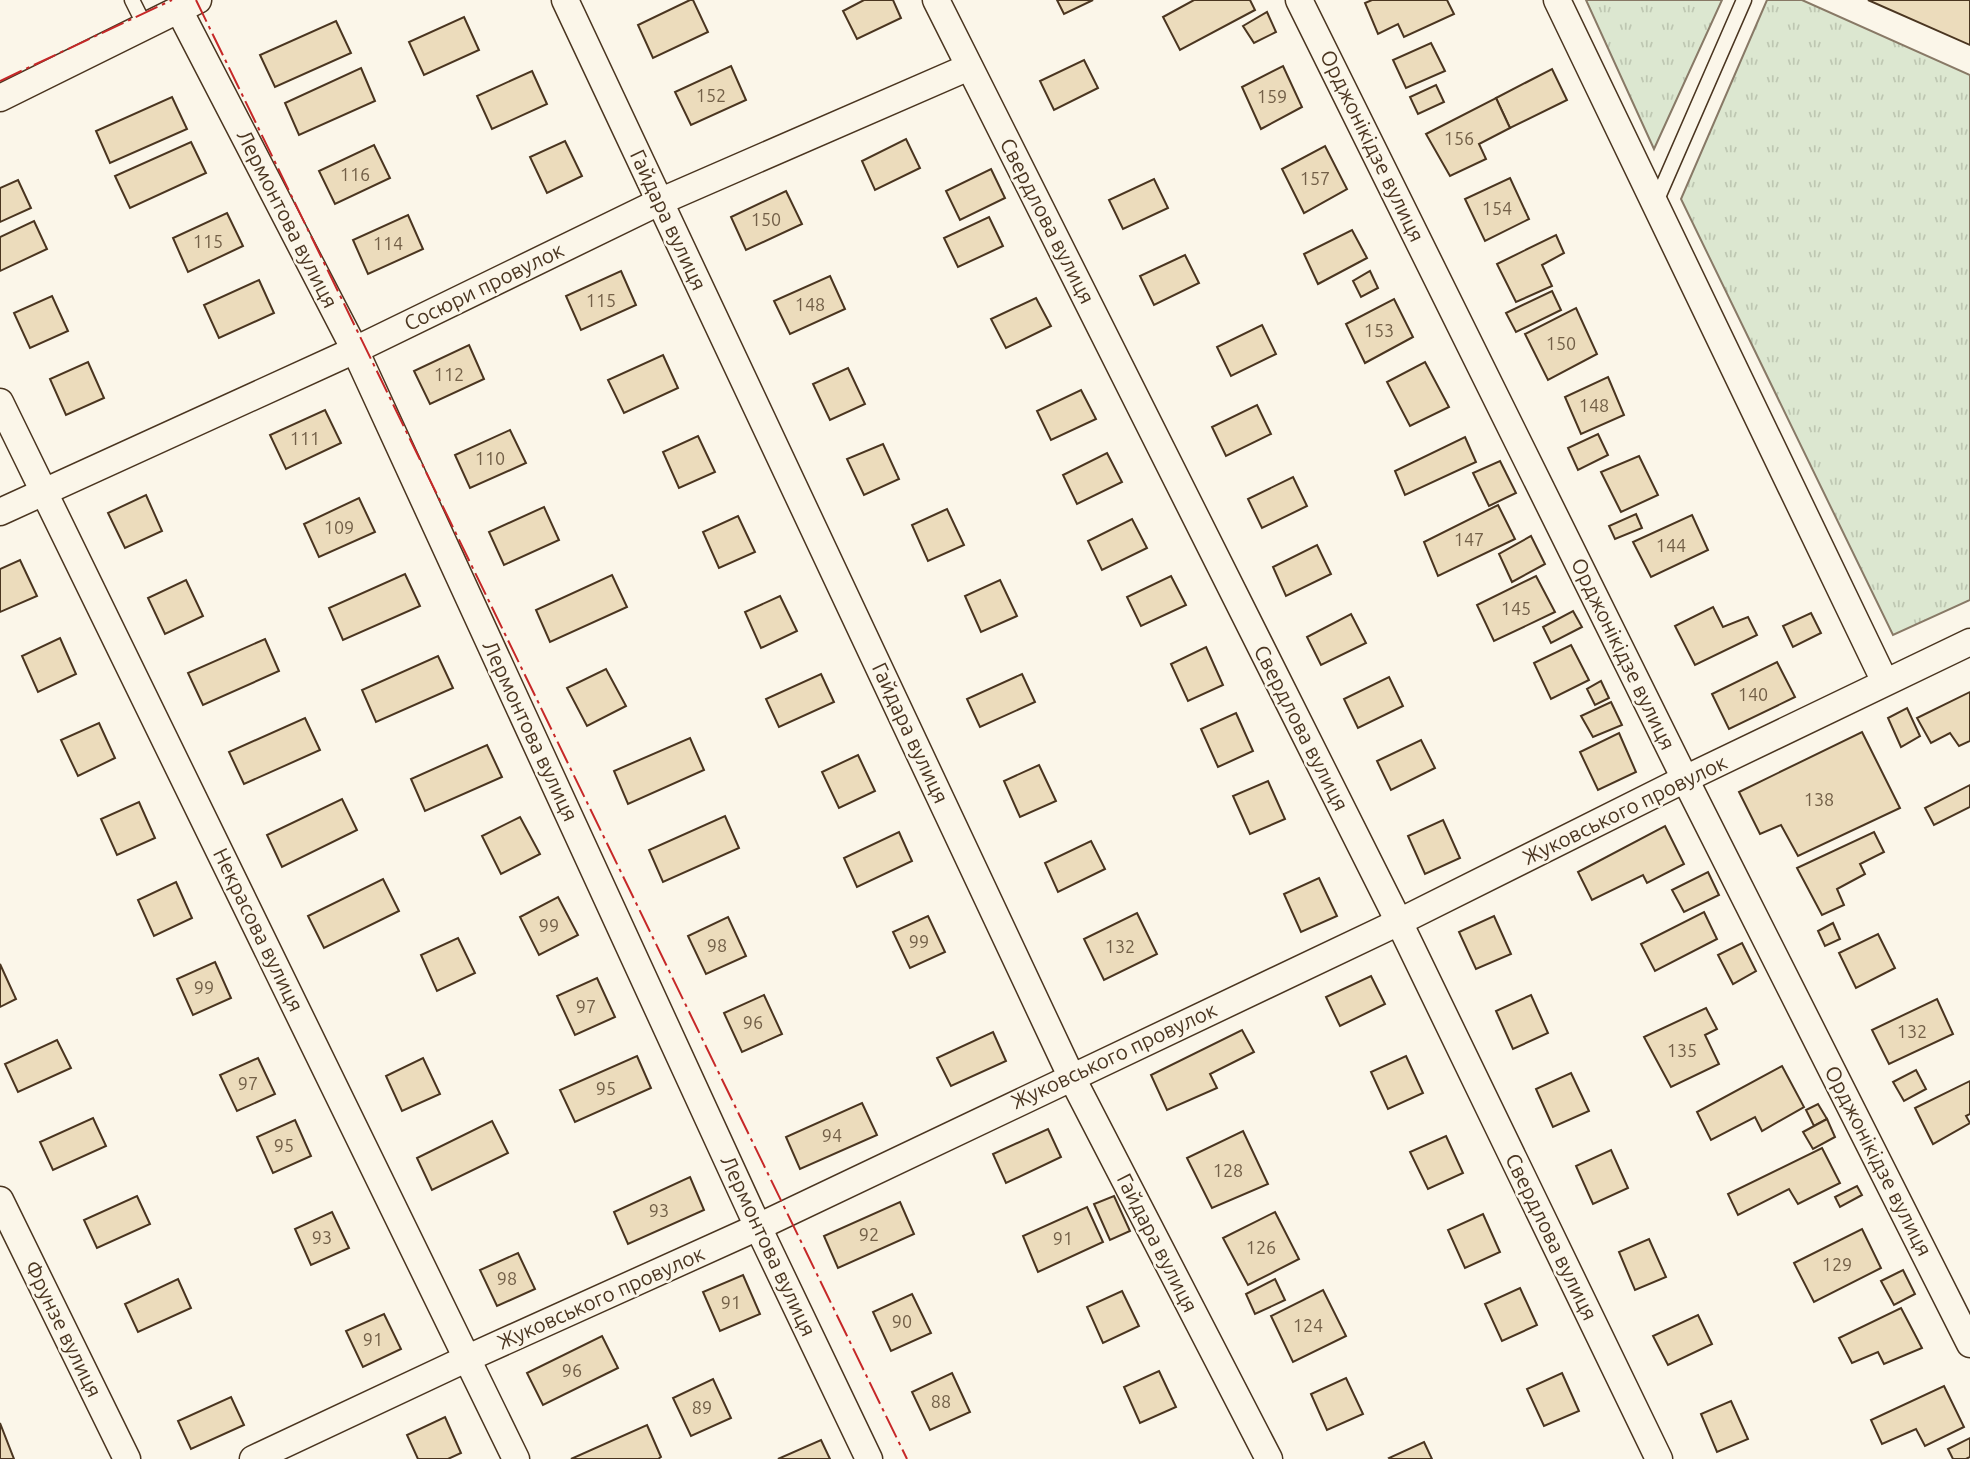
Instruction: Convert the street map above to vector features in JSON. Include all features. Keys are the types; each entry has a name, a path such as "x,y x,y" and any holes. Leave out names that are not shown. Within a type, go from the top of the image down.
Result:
{"street":[{"name":"Гайдара вулиця","path":"565,0 1071,1076 1269,1459"},
{"name":"Свердлова вулиця","path":"936,0 1399,922 1659,1459"},
{"name":"Орджонікідзе вулиця","path":"1299,0 1685,779 1970,1344"},
{"path":"1557,0 1885,682"},
{"path":"0,98 188,5"},
{"name":"Лермонтова вулиця","path":"188,5 355,351 758,1227 869,1459"},
{"name":"Сосюри провулок","path":"0,512 355,351 659,201 970,67"},
{"name":"Некрасова вулиця","path":"0,402 516,1459"},
{"name":"Жуковського провулок","path":"253,1459 758,1227 1399,922 1685,779 1970,642"},
{"name":"Фрунзе вулиця","path":"0,1200 127,1459"}],"lane":[{"path":"132,0 145,26"},
{"path":"1655,204 1744,0"}],"green space":[{"path":"1586,0 1722,0 1654,149"},
{"path":"1767,0 1802,0 1970,75 1970,600 1893,635 1681,199"}],"building":[{"path":"693,0 708,32 653,58 638,25"},
{"path":"864,0 893,0 901,18 857,39 843,11"},
{"path":"1057,0 1093,0 1064,14"},
{"path":"1194,0 1250,0 1255,10 1180,50 1163,17"},
{"path":"1372,0 1447,0 1454,14 1404,37 1398,24 1378,34 1365,3"},
{"path":"1868,0 1970,0 1970,45"},
{"path":"1267,12 1276,32 1254,43 1243,26"},
{"path":"464,17 479,50 424,75 409,42"},
{"path":"336,21 351,53 275,87 260,55"},
{"path":"1431,43 1445,71 1406,88 1393,60"},
{"path":"1084,60 1098,88 1054,110 1040,81"},
{"path":"731,66 746,100 691,125 675,92"},
{"path":"1283,66 1302,107 1261,129 1242,87"},
{"path":"361,68 375,101 299,135 285,103"},
{"path":"1552,69 1567,100 1510,128 1496,98"},
{"path":"532,71 547,104 492,129 477,96"},
{"path":"1436,85 1444,102 1418,114 1410,97"},
{"path":"172,97 187,129 110,163 96,131"},
{"path":"1496,98 1510,128 1479,144 1486,159 1450,176 1426,134"},
{"path":"906,139 920,168 875,190 862,161"},
{"path":"565,141 582,176 547,193 530,157"},
{"path":"191,142 206,173 130,208 115,176"},
{"path":"374,145 390,178 335,204 319,171"},
{"path":"1325,146 1347,189 1304,213 1282,169"},
{"path":"991,169 1005,198 960,220 946,191"},
{"path":"1510,178 1529,219 1485,241 1465,199"},
{"path":"1154,179 1168,208 1123,229 1109,200"},
{"path":"18,180 31,208 0,222 0,188"},
{"path":"786,191 802,224 746,250 731,217"},
{"path":"227,213 243,246 188,272 173,238"},
{"path":"408,215 423,249 368,274 353,240"},
{"path":"989,217 1003,246 958,267 944,238"},
{"path":"34,221 47,249 0,271 0,237"},
{"path":"1352,230 1367,258 1318,284 1304,254"},
{"path":"1556,235 1564,253 1542,265 1552,286 1516,302 1497,264"},
{"path":"1185,255 1199,283 1154,305 1140,276"},
{"path":"621,271 636,305 581,330 566,296"},
{"path":"1370,271 1378,288 1361,297 1353,281"},
{"path":"830,276 845,309 790,334 774,301"},
{"path":"259,280 274,313 219,338 204,305"},
{"path":"1552,291 1561,310 1516,332 1506,313"},
{"path":"52,296 68,331 30,348 14,313"},
{"path":"1036,298 1051,326 1006,348 991,319"},
{"path":"1394,299 1413,337 1365,363 1346,324"},
{"path":"1576,308 1597,354 1548,380 1525,334"},
{"path":"1262,325 1276,354 1231,376 1217,347"},
{"path":"469,345 484,379 430,404 414,371"},
{"path":"663,355 678,388 624,413 608,380"},
{"path":"88,362 104,398 66,415 50,379"},
{"path":"1425,362 1449,407 1410,426 1387,382"},
{"path":"848,368 865,404 830,420 813,384"},
{"path":"1608,377 1624,415 1581,434 1565,397"},
{"path":"1081,390 1096,419 1051,440 1037,411"},
{"path":"1257,405 1271,434 1226,456 1212,427"},
{"path":"325,410 341,443 286,469 270,435"},
{"path":"510,430 526,463 470,488 455,455"},
{"path":"1598,434 1608,455 1578,470 1568,448"},
{"path":"698,436 715,472 679,488 663,452"},
{"path":"1465,437 1476,462 1405,495 1395,471"},
{"path":"883,444 899,479 864,495 847,459"},
{"path":"1107,453 1122,482 1077,504 1063,475"},
{"path":"1639,456 1658,495 1621,512 1601,472"},
{"path":"1500,461 1516,493 1489,506 1473,473"},
{"path":"1293,477 1307,506 1262,528 1248,499"},
{"path":"146,495 162,531 125,548 108,513"},
{"path":"359,498 375,532 319,557 304,524"},
{"path":"1498,505 1515,539 1438,576 1424,542"},
{"path":"544,507 559,540 504,565 489,532"},
{"path":"947,509 964,545 928,561 912,525"},
{"path":"1636,514 1642,528 1615,539 1609,526"},
{"path":"1692,515 1708,550 1651,577 1633,542"},
{"path":"738,516 755,552 719,568 703,532"},
{"path":"1132,519 1147,548 1102,570 1088,541"},
{"path":"1531,536 1545,564 1512,582 1499,554"},
{"path":"1317,545 1331,574 1286,596 1273,567"},
{"path":"20,560 37,596 0,612 0,569"},
{"path":"405,574 420,606 343,640 329,608"},
{"path":"612,575 627,607 550,642 536,610"},
{"path":"1171,576 1186,605 1141,626 1127,597"},
{"path":"1536,576 1555,612 1494,641 1477,605"},
{"path":"186,580 203,616 165,634 148,598"},
{"path":"1000,580 1017,616 981,632 965,596"},
{"path":"780,596 797,631 761,648 745,612"},
{"path":"1713,607 1723,627 1748,617 1757,635 1695,665 1675,626"},
{"path":"1573,611 1582,627 1551,643 1543,627"},
{"path":"1811,613 1821,633 1793,647 1783,626"},
{"path":"1351,614 1366,643 1321,665 1307,637"},
{"path":"60,638 76,674 38,692 22,656"},
{"path":"265,639 279,671 203,705 188,673"},
{"path":"1571,645 1589,680 1551,699 1534,663"},
{"path":"1206,647 1223,685 1188,701 1171,664"},
{"path":"438,656 453,688 376,722 362,690"},
{"path":"1777,662 1795,697 1729,729 1712,694"},
{"path":"606,669 626,706 587,726 567,688"},
{"path":"821,674 834,702 779,727 766,699"},
{"path":"1022,674 1035,702 980,727 967,699"},
{"path":"1389,677 1403,706 1358,728 1344,699"},
{"path":"1601,681 1609,698 1595,705 1587,689"},
{"path":"1970,692 1970,741 1959,746 1950,733 1931,743 1917,718"},
{"path":"1611,702 1622,725 1593,737 1581,716"},
{"path":"1907,708 1920,736 1901,747 1888,718"},
{"path":"1236,713 1253,751 1218,767 1201,729"},
{"path":"305,718 320,750 244,784 229,752"},
{"path":"99,723 115,758 78,776 61,740"},
{"path":"1862,732 1900,808 1798,856 1781,825 1760,834 1739,792"},
{"path":"1619,733 1636,772 1598,790 1580,752"},
{"path":"690,738 704,770 628,804 614,771"},
{"path":"1421,740 1435,768 1391,790 1377,761"},
{"path":"487,745 502,777 425,811 411,779"},
{"path":"858,755 875,791 839,808 822,772"},
{"path":"1039,765 1056,801 1020,817 1004,781"},
{"path":"1268,781 1285,819 1250,834 1233,796"},
{"path":"1970,785 1970,807 1934,825 1925,808"},
{"path":"342,799 357,830 282,867 267,835"},
{"path":"139,802 155,838 117,855 101,819"},
{"path":"725,816 739,848 663,882 649,850"},
{"path":"520,817 540,854 501,874 482,836"},
{"path":"1443,820 1460,858 1425,874 1408,836"},
{"path":"1665,826 1684,864 1647,883 1643,875 1592,900 1578,872"},
{"path":"899,832 912,861 857,887 844,858"},
{"path":"1874,832 1884,852 1860,864 1865,874 1837,889 1844,905 1822,915 1797,868"},
{"path":"1091,841 1105,869 1058,892 1045,863"},
{"path":"1708,872 1719,895 1684,912 1672,890"},
{"path":"1319,878 1337,916 1301,932 1284,894"},
{"path":"383,879 399,911 324,948 308,916"},
{"path":"176,882 192,918 154,936 138,900"},
{"path":"558,897 578,935 539,955 520,917"},
{"path":"1704,912 1717,939 1655,971 1641,944"},
{"path":"1137,913 1157,954 1104,980 1084,939"},
{"path":"928,916 945,952 910,968 893,932"},
{"path":"1494,916 1511,954 1476,969 1459,932"},
{"path":"728,917 746,956 706,974 688,936"},
{"path":"1833,923 1840,939 1825,946 1818,931"},
{"path":"1878,934 1895,968 1856,988 1839,953"},
{"path":"458,938 475,973 437,991 421,955"},
{"path":"1742,943 1756,971 1733,984 1718,955"},
{"path":"215,962 231,998 193,1015 177,979"},
{"path":"0,964 16,999 0,1007"},
{"path":"1371,976 1385,1004 1340,1026 1326,997"},
{"path":"597,978 615,1017 575,1035 557,996"},
{"path":"764,995 782,1034 742,1052 724,1013"},
{"path":"1531,995 1548,1033 1513,1049 1496,1011"},
{"path":"1937,999 1953,1034 1889,1064 1872,1030"},
{"path":"1706,1008 1717,1029 1705,1035 1719,1064 1671,1087 1644,1037"},
{"path":"1242,1030 1254,1052 1210,1074 1217,1088 1167,1110 1151,1075"},
{"path":"993,1032 1006,1061 951,1086 937,1058"},
{"path":"57,1040 71,1068 18,1092 5,1064"},
{"path":"637,1056 651,1088 575,1122 560,1090"},
{"path":"1406,1056 1423,1093 1388,1109 1371,1072"},
{"path":"258,1058 275,1094 237,1111 220,1075"},
{"path":"423,1058 440,1094 402,1111 386,1076"},
{"path":"1782,1066 1804,1107 1762,1131 1755,1117 1711,1140 1697,1112"},
{"path":"1916,1070 1926,1089 1904,1101 1893,1082"},
{"path":"1571,1073 1589,1111 1553,1127 1536,1089"},
{"path":"1970,1081 1970,1114 1966,1116 1970,1123 1933,1144 1915,1108"},
{"path":"862,1103 877,1135 800,1169 786,1137"},
{"path":"1818,1104 1827,1119 1814,1126 1806,1110"},
{"path":"93,1118 106,1146 53,1170 40,1142"},
{"path":"1827,1119 1835,1137 1813,1149 1803,1132"},
{"path":"295,1120 311,1156 273,1173 257,1137"},
{"path":"492,1121 508,1153 432,1190 417,1158"},
{"path":"1048,1129 1061,1157 1006,1183 993,1154"},
{"path":"1243,1131 1268,1184 1212,1208 1187,1158"},
{"path":"1446,1136 1463,1173 1428,1189 1410,1152"},
{"path":"1822,1148 1840,1183 1798,1204 1789,1189 1738,1215 1728,1194"},
{"path":"1611,1150 1628,1188 1593,1204 1576,1166"},
{"path":"690,1177 704,1210 628,1244 614,1212"},
{"path":"1857,1186 1862,1195 1840,1207 1835,1197"},
{"path":"137,1196 150,1224 97,1248 84,1220"},
{"path":"1114,1196 1130,1231 1110,1240 1094,1204"},
{"path":"900,1202 914,1234 838,1268 824,1236"},
{"path":"1087,1207 1103,1242 1038,1272 1023,1236"},
{"path":"332,1212 349,1248 311,1265 295,1229"},
{"path":"1275,1212 1299,1259 1248,1285 1223,1238"},
{"path":"1483,1214 1500,1252 1465,1268 1448,1230"},
{"path":"1862,1229 1881,1268 1814,1302 1794,1263"},
{"path":"1649,1239 1666,1277 1635,1290 1619,1252"},
{"path":"518,1253 535,1289 497,1306 480,1270"},
{"path":"1903,1270 1915,1294 1894,1305 1881,1281"},
{"path":"743,1275 760,1314 720,1331 703,1292"},
{"path":"178,1279 191,1308 138,1332 125,1304"},
{"path":"1275,1279 1285,1300 1255,1314 1246,1294"},
{"path":"1520,1288 1537,1325 1502,1341 1485,1304"},
{"path":"1323,1290 1346,1336 1293,1362 1271,1316"},
{"path":"1122,1291 1139,1326 1103,1343 1087,1307"},
{"path":"912,1294 931,1333 891,1351 873,1312"},
{"path":"1901,1308 1922,1348 1884,1364 1878,1352 1852,1363 1839,1338"},
{"path":"384,1314 401,1349 363,1367 346,1331"},
{"path":"1698,1315 1712,1344 1668,1365 1653,1336"},
{"path":"602,1336 618,1368 543,1405 527,1373"},
{"path":"1159,1371 1176,1407 1140,1423 1124,1387"},
{"path":"952,1373 970,1412 930,1430 912,1392"},
{"path":"1562,1373 1579,1411 1544,1426 1527,1389"},
{"path":"1346,1378 1363,1414 1327,1430 1311,1394"},
{"path":"713,1379 731,1418 691,1436 673,1398"},
{"path":"1944,1386 1964,1427 1925,1446 1916,1429 1882,1444 1871,1420"},
{"path":"231,1397 244,1425 191,1449 178,1421"},
{"path":"1731,1401 1748,1439 1717,1452 1701,1414"},
{"path":"445,1417 461,1453 448,1459 418,1459 407,1435"},
{"path":"0,1423 14,1459 0,1459"},
{"path":"647,1425 661,1457 658,1459 571,1459"},
{"path":"1970,1438 1970,1457 1953,1459 1948,1449"},
{"path":"821,1440 830,1459 778,1459"},
{"path":"1424,1442 1432,1459 1389,1458"}],"power":[{"path":"0,81 172,0"},
{"path":"196,0 907,1459"}]}
